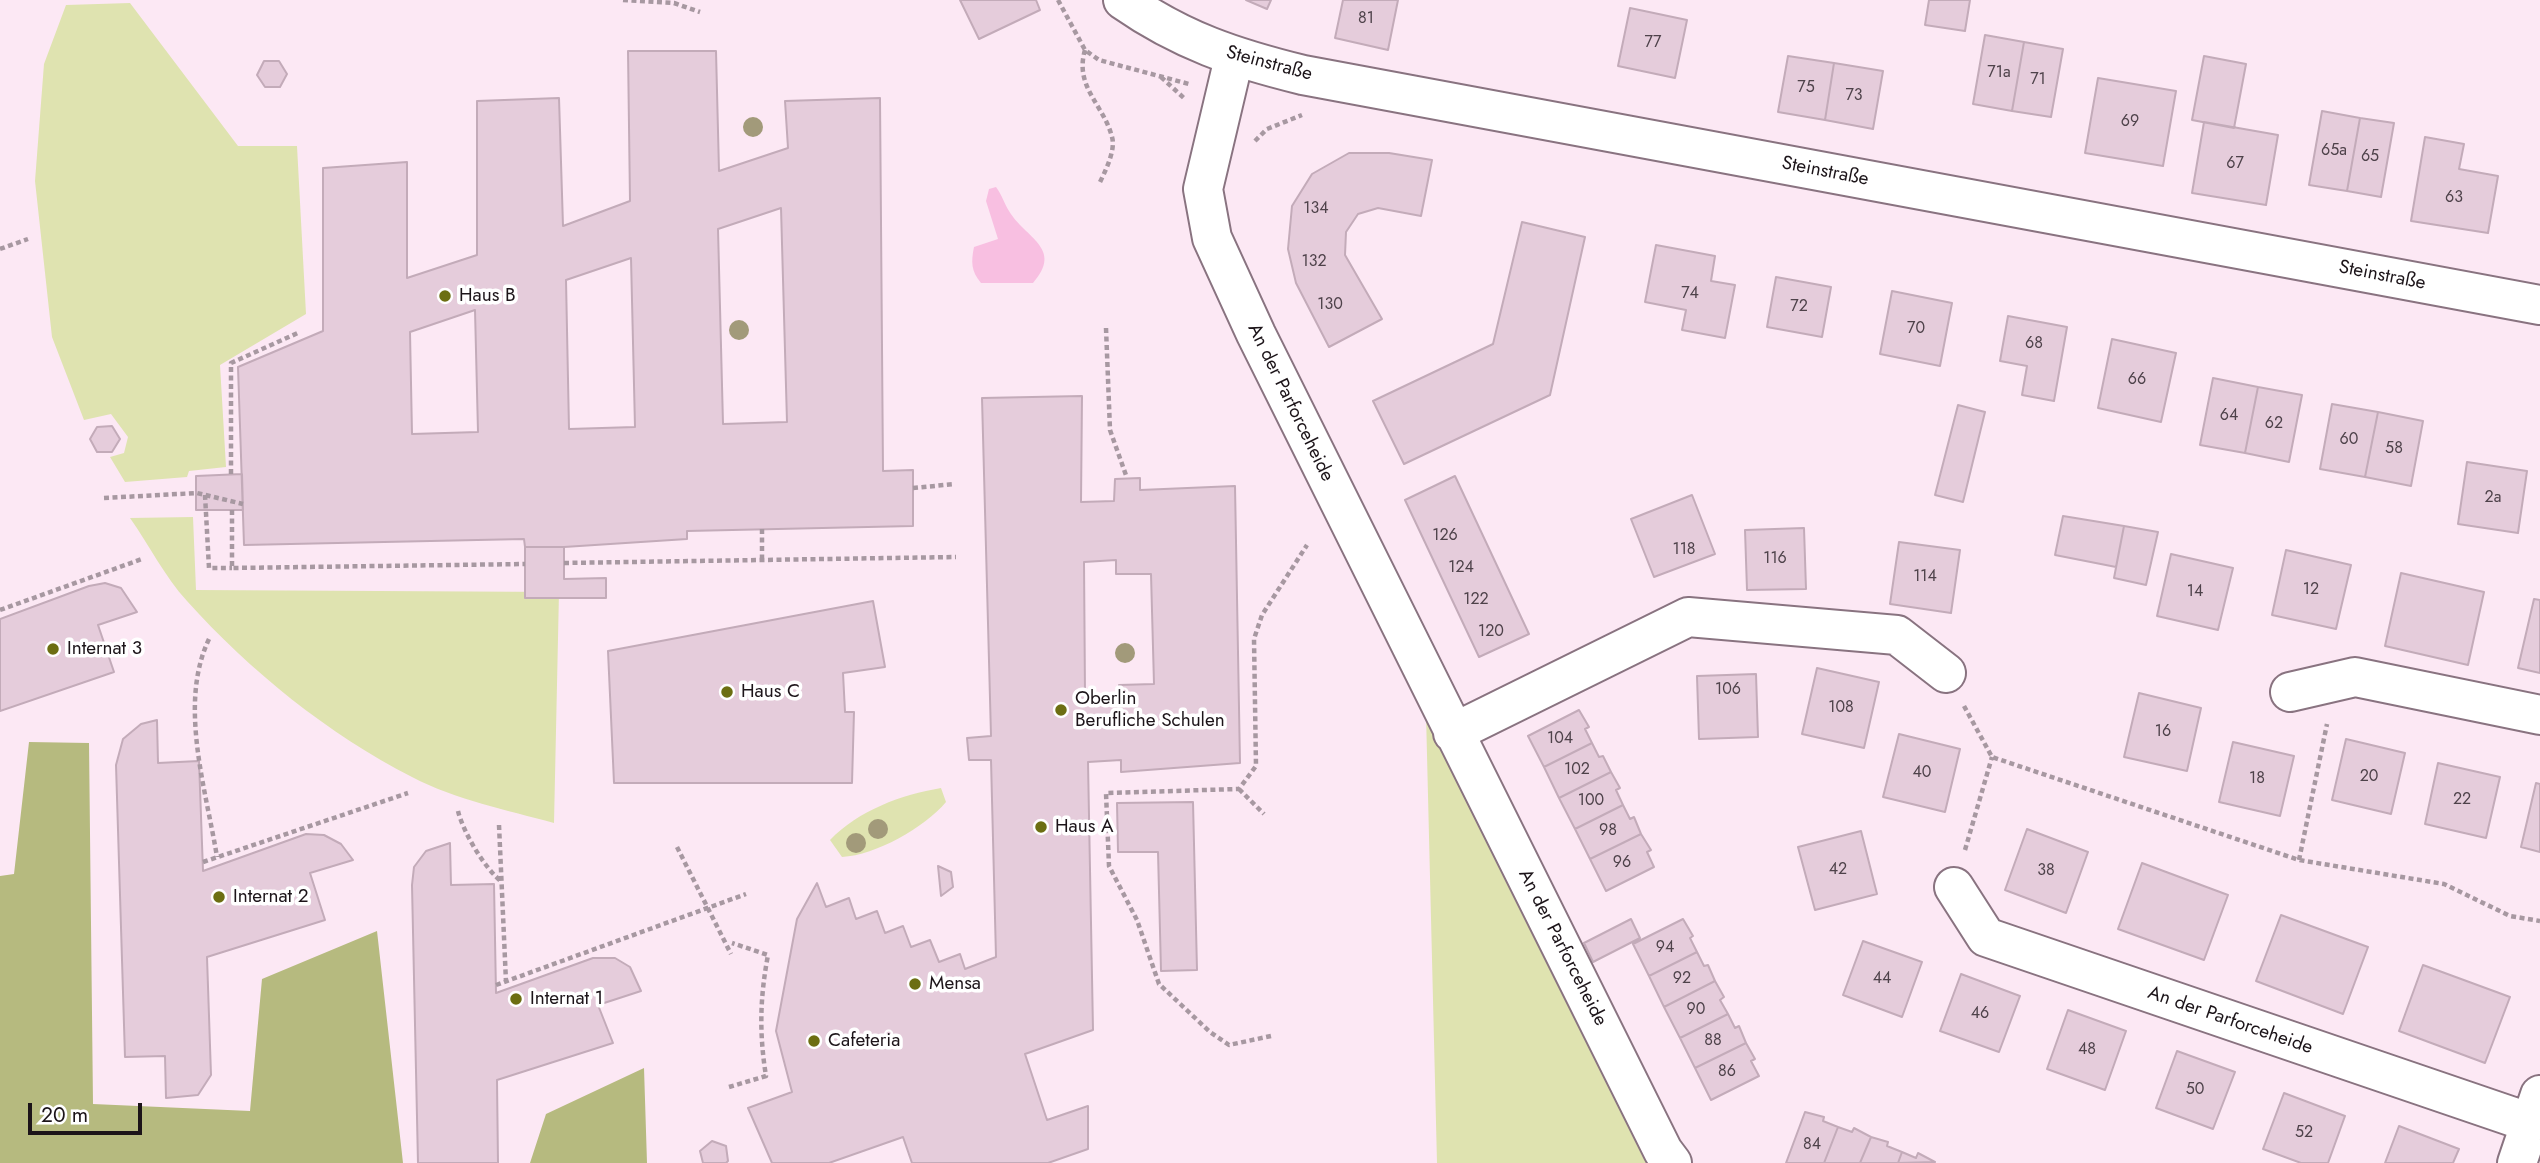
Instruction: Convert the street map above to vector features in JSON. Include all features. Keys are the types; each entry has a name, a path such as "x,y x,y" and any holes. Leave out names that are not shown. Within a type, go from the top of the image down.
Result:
{"street":[{"name":"Steinstraße","path":"1123,0 1187,37 1229,76 1303,75 2540,305"},
{"name":"An der Parforceheide","path":"1229,76 1203,190 1212,238 1244,309 1453,733 1657,1139 1672,1163"},
{"path":"1453,733 1688,617 1897,635 1946,673"},
{"path":"2290,692 2355,677 2540,715"},
{"name":"An der Parforceheide","path":"1954,887 1986,937 2535,1109 2517,1163"}],"path":[{"path":"623,0 674,3 700,12"},
{"path":"1058,0 1085,50 1099,60 1229,76"},
{"path":"1085,50 1081,63 1087,85 1113,138 1106,169 1098,184"},
{"path":"0,249 28,239"},
{"path":"1106,328 1110,430 1127,478"},
{"path":"231,474 231,363 300,332"},
{"path":"913,488 955,484"},
{"path":"104,498 205,495 243,503"},
{"path":"205,495 209,568 525,564"},
{"path":"232,510 232,568"},
{"path":"762,529 762,560"},
{"path":"1239,789 1256,765 1254,639 1262,615 1307,545"},
{"path":"564,563 956,557"},
{"path":"0,610 142,559"},
{"path":"209,639 199,661 195,725 217,858"},
{"path":"1946,673 1992,757 2299,860 2444,884 2510,916 2540,921"},
{"path":"2299,860 2335,681"},
{"path":"1954,887 1992,757"},
{"path":"1264,814 1239,789 1106,793 1109,866 1137,920 1159,984 1210,1032 1228,1045 1271,1036"},
{"path":"203,862 408,793"},
{"path":"458,811 463,830 492,875 502,882"},
{"path":"499,824 506,982"},
{"path":"677,847 731,954"},
{"path":"496,985 708,905 746,894"},
{"path":"729,1087 766,1076 759,1033 761,991 768,955 732,943"}],"green space":[{"path":"130,3 238,146 297,146 306,314 220,365 226,467 189,471 187,477 125,482 110,457 124,453 128,437 111,414 84,420 52,337 35,181 44,64 66,5"},
{"path":"193,517 196,590 559,592 554,823 464,798 412,777 350,741 264,676 211,627 179,592 130,518"},
{"path":"1426,714 1650,1163 1437,1163"},
{"path":"29,742 89,743 93,1104 250,1111 262,979 377,931 403,1163 0,1163 0,876 14,874"},
{"path":"941,788 946,802 937,812 884,846 842,857 830,840 854,820 881,805"},
{"path":"644,1068 647,1163 530,1163 546,1114"}],"shaded area":[{"path":"996,187 1009,211 1043,252 1045,261 1042,271 1033,283 981,283 974,270 974,247 998,239 986,201 989,189"}],"building":[{"path":"960,0 1036,0 1040,10 979,39"},
{"path":"1246,0 1271,0 1267,9"},
{"path":"1343,0 1398,0 1388,50 1335,38"},
{"path":"1929,0 1970,0 1965,31 1925,25"},
{"path":"1630,8 1687,20 1675,78 1618,66"},
{"path":"1985,35 2024,42 2012,111 1973,104"},
{"path":"2024,42 2063,49 2051,117 2012,111"},
{"name":"Haus B","path":"628,51 716,51 719,171 788,148 785,101 880,98 883,471 913,470 913,526 687,531 687,539 564,547 525,547 524,539 244,545 238,367 323,331 323,168 407,162 407,278 477,255 477,101 559,98 563,226 630,201","holes":["781,208 787,422 723,424 718,229","631,258 635,427 569,429 566,280","475,310 478,432 412,434 410,332"]},
{"path":"1788,56 1834,63 1825,120 1778,112"},
{"path":"2204,56 2246,64 2234,128 2192,120"},
{"path":"264,61 279,61 287,74 280,87 265,87 257,75"},
{"path":"1834,63 1883,71 1873,129 1825,120"},
{"path":"2098,78 2176,91 2163,166 2085,153"},
{"path":"2322,111 2360,118 2347,191 2309,185"},
{"path":"2360,118 2394,123 2381,197 2347,191"},
{"path":"2204,122 2278,135 2266,205 2192,193"},
{"path":"2425,137 2464,144 2459,169 2498,176 2488,233 2411,221"},
{"path":"1349,153 1389,153 1432,160 1421,216 1378,208 1358,214 1346,232 1345,255 1382,319 1329,347 1296,283 1288,249 1292,206 1312,174"},
{"path":"1522,222 1585,237 1550,395 1404,464 1373,401 1493,344"},
{"path":"1656,245 1715,256 1711,281 1735,285 1725,338 1682,330 1686,310 1645,302"},
{"path":"1776,277 1831,287 1822,337 1767,327"},
{"path":"1892,291 1952,303 1940,366 1880,354"},
{"path":"2008,316 2067,327 2054,401 2022,395 2027,366 2000,361"},
{"path":"2112,339 2176,353 2161,422 2098,408"},
{"path":"2213,378 2258,387 2245,453 2200,445"},
{"path":"2258,387 2302,395 2289,462 2245,453"},
{"name":"Haus A","path":"1082,396 1081,502 1114,501 1115,479 1140,478 1140,490 1235,486 1240,763 1121,772 1121,760 1088,762 1093,1030 1025,1054 1047,1120 1088,1106 1088,1149 1048,1163 912,1163 903,1137 829,1163 772,1163 748,1108 792,1092 776,1031 797,919 817,883 826,907 849,898 856,919 877,911 885,933 903,926 911,947 930,940 939,962 960,954 965,969 996,957 991,760 969,760 967,738 991,736 982,398","holes":["1116,560 1116,574 1151,574 1154,684 1119,685 1119,694 1085,695 1084,562"]},
{"path":"2332,404 2378,412 2365,477 2320,469"},
{"path":"1958,405 1985,412 1963,502 1935,495"},
{"path":"2378,412 2423,421 2411,486 2365,477"},
{"path":"112,426 120,439 112,452 97,452 90,439 97,427"},
{"path":"2467,462 2527,471 2518,533 2458,524"},
{"path":"242,474 243,510 196,510 196,476"},
{"path":"1455,476 1529,634 1479,657 1405,500"},
{"path":"1692,495 1715,554 1654,577 1631,519"},
{"path":"2063,516 2124,526 2116,567 2055,555"},
{"path":"2124,526 2158,532 2146,585 2114,578"},
{"path":"1804,528 1806,589 1747,590 1745,530"},
{"path":"1899,542 1960,550 1951,613 1890,604"},
{"path":"525,547 564,547 564,579 606,578 606,598 525,598"},
{"path":"2286,550 2351,565 2336,629 2272,615"},
{"path":"2171,554 2233,568 2218,630 2157,616"},
{"path":"2401,573 2484,592 2468,665 2385,646"},
{"name":"Internat 3","path":"105,583 121,588 137,612 98,625 114,672 0,711 0,619 89,586"},
{"path":"2534,599 2540,600 2540,673 2518,668"},
{"name":"Haus C","path":"873,601 885,667 843,673 845,712 854,712 852,783 614,783 608,651"},
{"path":"1817,668 1879,682 1864,748 1802,734"},
{"path":"1756,674 1758,737 1699,739 1697,676"},
{"path":"2139,693 2201,708 2187,771 2124,757"},
{"path":"1579,710 1589,727 1585,729 1592,743 1544,767 1528,736"},
{"name":"Internat 2","path":"157,720 158,763 199,761 203,871 306,834 324,835 341,844 353,860 310,873 325,920 207,957 211,1075 198,1095 166,1098 165,1056 125,1057 116,765 123,739 141,724"},
{"path":"1899,734 1960,749 1945,812 1883,797"},
{"path":"2346,739 2405,753 2391,814 2332,800"},
{"path":"2233,742 2294,756 2280,816 2219,802"},
{"path":"1592,743 1611,772 1559,798 1544,767"},
{"path":"2438,763 2500,777 2486,838 2425,824"},
{"path":"1611,772 1620,788 1616,790 1623,805 1575,829 1559,798"},
{"path":"2536,783 2540,784 2540,852 2521,847"},
{"path":"1193,802 1197,970 1161,971 1158,852 1118,852 1117,803"},
{"path":"1623,805 1630,819 1634,817 1641,834 1590,859 1575,829"},
{"path":"2027,829 2088,852 2066,913 2005,890"},
{"path":"1861,831 1877,894 1815,910 1798,847"},
{"path":"1641,834 1651,850 1647,852 1654,867 1606,891 1590,859"},
{"name":"Internat 1","path":"450,843 451,885 494,884 496,993 593,958 615,958 630,967 641,991 598,1005 613,1043 497,1080 498,1163 418,1163 412,885 414,867 426,851"},
{"path":"2142,863 2228,895 2204,960 2118,929"},
{"path":"938,866 951,872 953,887 941,896"},
{"path":"2281,915 2368,947 2343,1014 2256,981"},
{"path":"1631,919 1640,938 1593,962 1584,943"},
{"path":"1683,919 1693,936 1690,938 1697,952 1649,976 1633,944"},
{"path":"1863,941 1922,962 1902,1017 1843,995"},
{"path":"1697,952 1704,966 1708,965 1715,981 1664,1007 1649,976"},
{"path":"2423,965 2510,997 2485,1063 2399,1031"},
{"path":"1961,974 2020,996 1999,1052 1940,1031"},
{"path":"1715,981 1724,997 1720,1000 1728,1014 1680,1038 1664,1007"},
{"path":"2068,1010 2126,1031 2105,1090 2047,1069"},
{"path":"1728,1014 1735,1028 1739,1026 1746,1043 1695,1068 1680,1038"},
{"path":"1746,1043 1755,1059 1751,1061 1759,1076 1711,1100 1695,1068"},
{"path":"2177,1051 2235,1072 2213,1129 2156,1108"},
{"path":"2284,1093 2345,1116 2328,1163 2301,1163 2263,1149"},
{"path":"1805,1112 1824,1117 1823,1121 1838,1127 1824,1163 1786,1163"},
{"path":"2399,1126 2459,1149 2453,1163 2385,1163"},
{"path":"1838,1127 1852,1132 1854,1128 1871,1137 1860,1163 1824,1163"},
{"path":"1871,1137 1888,1142 1887,1146 1902,1152 1898,1163 1860,1163"},
{"path":"712,1141 726,1146 726,1163 703,1163 700,1151"},
{"path":"1902,1152 1916,1158 1918,1153 1935,1162 1898,1163"}],"place":[{"name":"Haus B","path":"445,296"},
{"name":"Internat 3","path":"53,649"},
{"name":"Haus C","path":"727,692"},
{"name":"Oberlin Berufliche Schulen","path":"1061,710"},
{"name":"Haus A","path":"1041,827"},
{"name":"Internat 2","path":"219,897"},
{"name":"Mensa","path":"915,984"},
{"name":"Internat 1","path":"516,999"},
{"name":"Cafeteria","path":"814,1041"}]}
